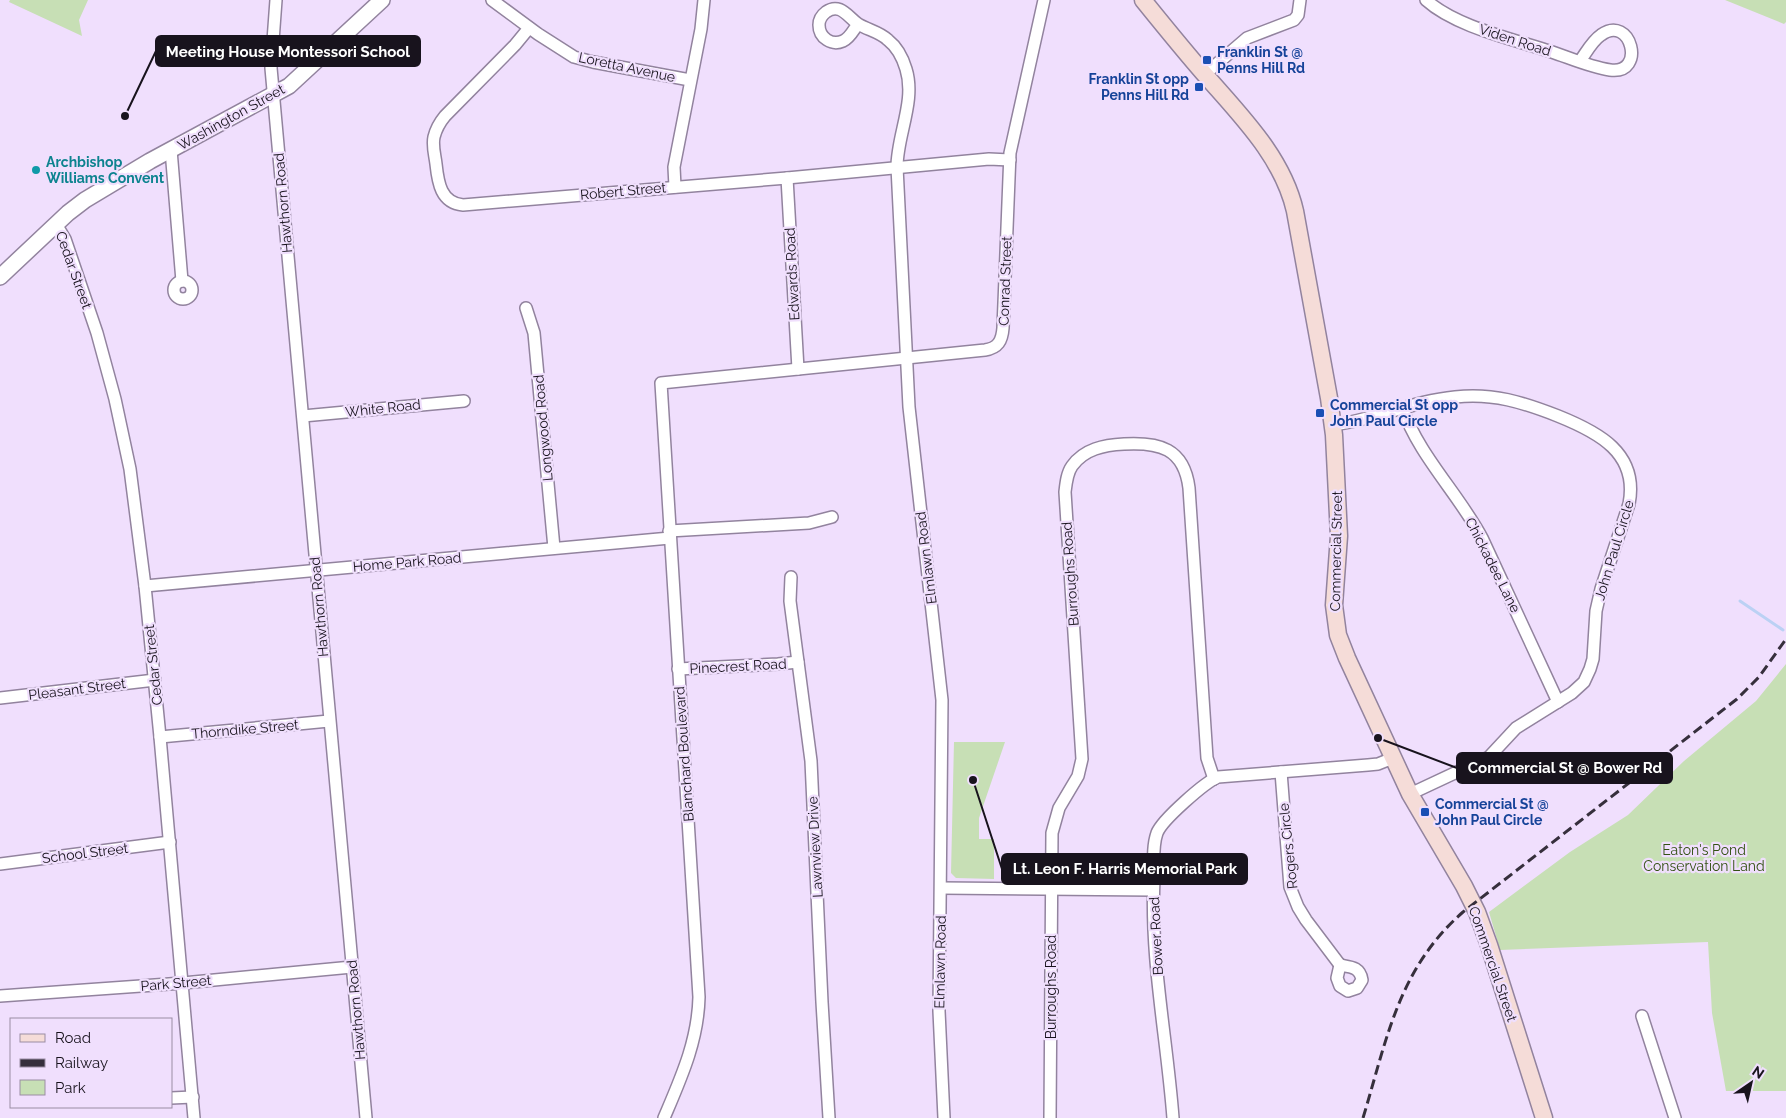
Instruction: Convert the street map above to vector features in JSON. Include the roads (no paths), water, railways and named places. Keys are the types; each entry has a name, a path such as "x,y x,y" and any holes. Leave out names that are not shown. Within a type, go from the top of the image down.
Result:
{"main road":[{"name":"Commercial Street","path":"1143,0 1236,110 1272,159 1292,197 1333,425 1339,527 1334,596 1336,627 1343,651 1392,758 1410,794 1477,912 1491,950 1544,1118"}],"street":[{"name":"Hawthorn Road","path":"276,0 271,62 273,96 366,1118"},
{"name":"Washington Street","path":"0,277 56,224 91,196 171,150 273,96 295,81 382,0"},
{"name":"Loretta Avenue","path":"492,0 562,50 581,59 690,80"},
{"path":"675,187 674,167 701,29 704,0"},
{"name":"Conrad Street","path":"661,383 985,350 993,348 1000,341 1003,328 1011,147 1044,0"},
{"path":"1205,74 1247,38 1294,20 1298,15 1300,0"},
{"name":"Viden Road","path":"1426,0 1438,10 1458,21 1580,61 1608,70 1622,68 1631,58 1631,44 1620,32 1608,32 1600,35 1580,61"},
{"name":"Elmlawn Road","path":"858,24 888,39 899,54 906,70 909,96 898,147 897,167 909,407 941,691 939,1011 944,1118"},
{"name":"Robert Street","path":"529,28 439,124 433,144 438,182 444,196 451,202 464,205 989,159 1010,160"},
{"path":"171,150 182,281"},
{"name":"Edwards Road","path":"787,178 798,369"},
{"name":"Cedar Street","path":"56,224 65,239 96,333 115,399 130,469 145,586 160,737 194,1118"},
{"name":"Longwood Road","path":"526,308 534,332 554,548"},
{"name":"Blanchard Boulevard","path":"661,383 699,1006 696,1031 690,1053 664,1118"},
{"name":"John Paul Circle","path":"1333,425 1352,422 1402,407 1439,399 1463,396 1498,397 1529,404 1588,428 1608,441 1624,462 1630,479 1630,497 1626,517 1599,596 1592,664 1586,678 1580,686 1558,702 1516,728 1489,757 1410,794"},
{"name":"White Road","path":"303,416 464,401"},
{"name":"Chickadee Lane","path":"1402,407 1432,463 1470,517 1482,538 1558,702"},
{"name":"Burroughs Road","path":"1050,1118 1052,840 1054,820 1061,802 1078,776 1082,759 1066,487 1068,475 1073,465 1094,449 1116,444 1142,443 1157,445 1175,456 1187,476 1207,758 1214,778"},
{"name":"Home Park Road","path":"145,586 554,548 669,534 809,523 832,518"},
{"name":"Lawnview Drive","path":"791,577 790,596 811,761 828,1118"},
{"name":"Pinecrest Road","path":"678,669 798,662"},
{"name":"Pleasant Street","path":"0,698 154,680"},
{"name":"Thorndike Street","path":"160,737 329,721"},
{"path":"1214,778 1373,765 1392,758"},
{"name":"Rogers Circle","path":"1281,772 1290,887 1302,913 1340,965"},
{"name":"Bower Road","path":"1173,1118 1153,930 1155,843 1159,829 1170,816 1214,778"},
{"name":"School Street","path":"0,864 170,842"},
{"path":"941,888 1153,890"},
{"name":"Park Street","path":"0,996 183,983 352,967"},
{"path":"1642,1016 1675,1118"},
{"path":"172,1098 193,1097"}],"waterway":[{"path":"1740,601 1783,630"}],"railway":[{"path":"1363,1118 1388,1033 1409,981 1423,957 1441,934 1463,912 1737,699 1759,677 1786,639"}],"place":[{"name":"Franklin St @ Penns Hill Rd","path":"1207,60"},
{"name":"Franklin St opp Penns Hill Rd","path":"1199,87"},
{"name":"Meeting House Montessori School","path":"125,116"},
{"name":"Archbishop Williams Convent","path":"36,170"},
{"name":"Commercial St opp John Paul Circle","path":"1320,413"},
{"name":"Commercial St @ Bower Rd","path":"1378,738"},
{"name":"Lt. Leon F. Harris Memorial Park","path":"973,780"},
{"name":"Commercial St @ John Paul Circle","path":"1425,812"}],"park label":[{"name":"Eaton's Pond Conservation Land","path":"1704,858"}]}
